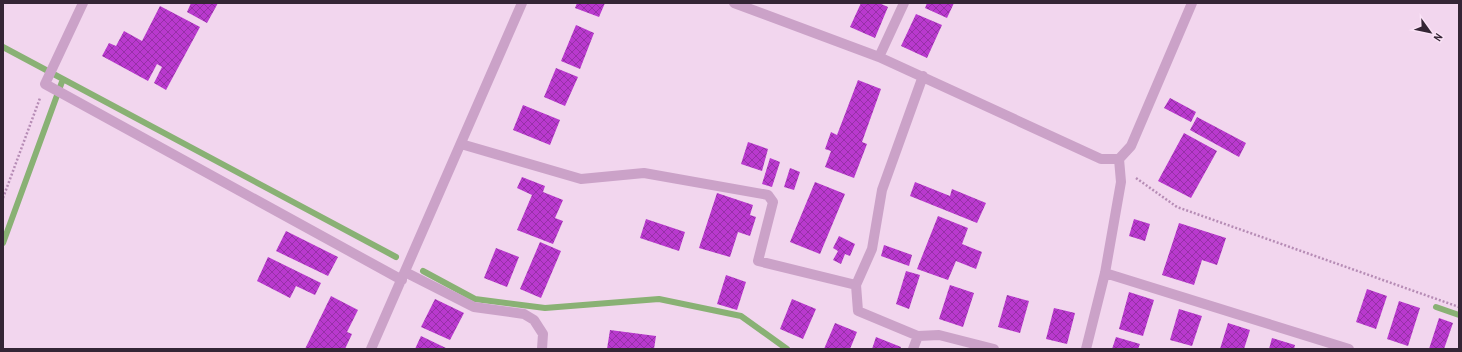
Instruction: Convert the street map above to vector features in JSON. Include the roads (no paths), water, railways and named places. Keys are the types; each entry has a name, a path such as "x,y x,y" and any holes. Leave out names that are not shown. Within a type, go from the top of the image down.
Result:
{"street":[{"path":"83,3 45,84 404,276 474,307 524,314 534,320 543,334 542,349"},
{"path":"371,349 522,3"},
{"path":"734,3 880,57 1101,159 1120,164"},
{"path":"880,57 904,3"},
{"path":"1086,349 1105,273 1121,182 1120,164 1130,146 1192,3"},
{"path":"923,76 882,190 872,249 856,285 858,311 918,336 939,335 994,349"},
{"path":"461,144 581,178 644,173 768,195 773,202 758,260 856,285"},
{"path":"1105,273 1349,349"},
{"path":"913,349 918,336"}],"waterway":[{"path":"3,47 396,257"},
{"path":"3,243 63,79"},
{"path":"423,271 475,299 545,308 659,299 741,316 787,349"},
{"path":"1436,307 1459,315"}]}
